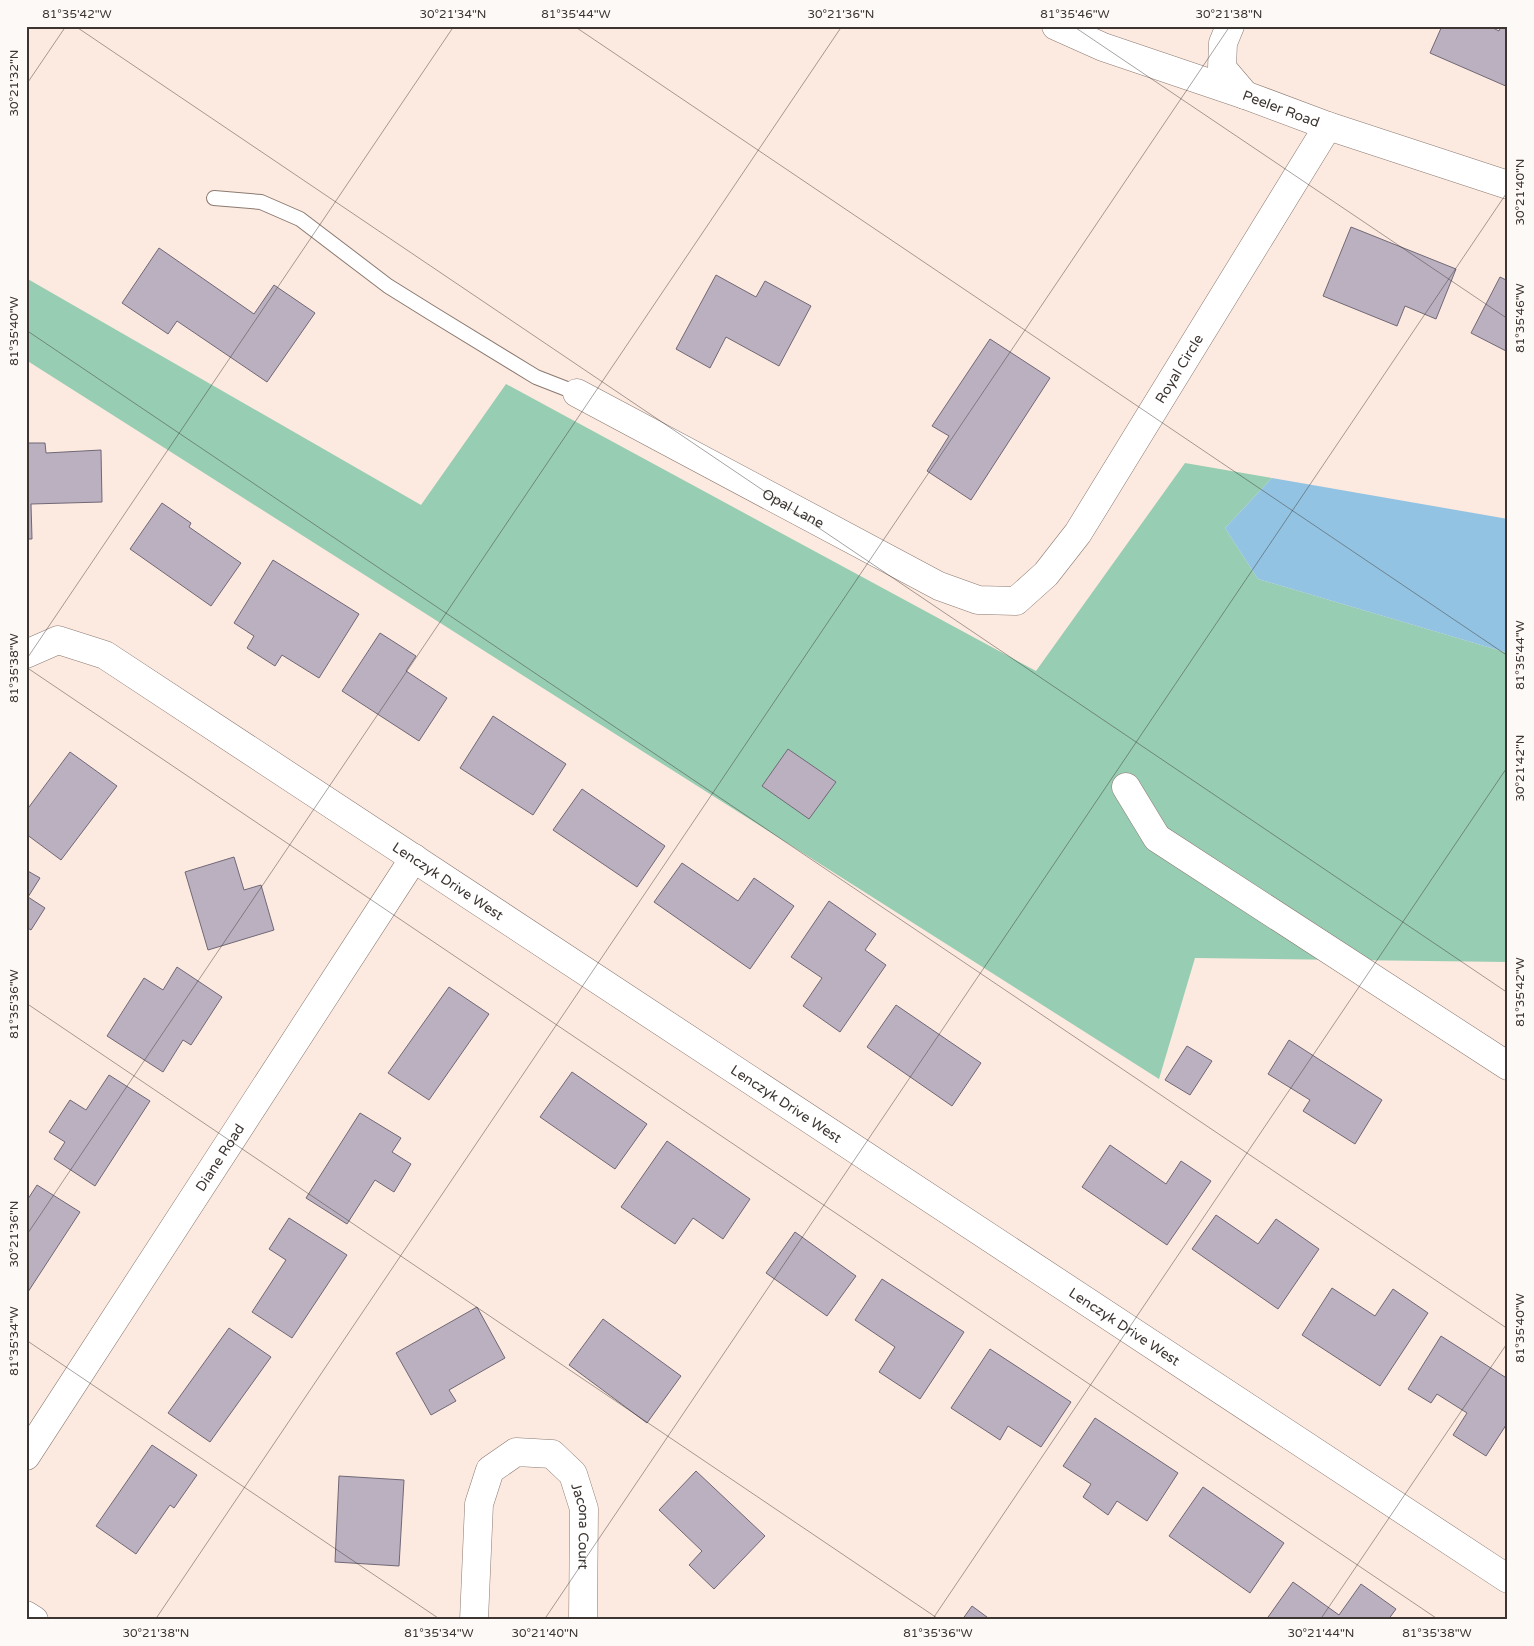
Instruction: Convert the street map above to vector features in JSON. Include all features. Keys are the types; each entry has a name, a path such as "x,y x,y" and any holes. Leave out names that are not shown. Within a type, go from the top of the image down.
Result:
{"street":[{"name":"Peeler Road","path":"1056,26 1103,47 1245,95 1328,126 1508,185"},
{"path":"1230,26 1223,42 1222,68 1245,95"},
{"name":"Royal Circle","path":"1016,601 1046,574 1078,533 1328,126"},
{"name":"Opal Lane","path":"576,393 938,586 978,600 1016,601"},
{"name":"Lenczyk Drive West","path":"26,654 58,640 105,655 1508,1579"},
{"path":"1126,787 1156,838 1508,1066"},
{"name":"Diane Road","path":"26,1456 414,858"},
{"name":"Jacona Court","path":"474,1620 479,1504 490,1470 516,1452 552,1454 573,1474 584,1509 583,1620"},
{"path":"26,1615 34,1620"}],"lane":[{"path":"214,198 261,202 300,219 388,286 536,377 576,393"}],"green space":[{"path":"26,278 421,505 506,384 1036,671 1185,463 1272,478 1225,528 1258,579 1508,653 1508,962 1195,958 1159,1079 26,360"}],"water":[{"path":"1272,478 1508,519 1508,653 1258,579 1225,528"}],"building":[{"path":"1442,26 1489,26 1499,31 1501,26 1508,26 1508,87 1430,53"},
{"path":"1351,227 1456,269 1436,319 1405,306 1397,326 1323,296"},
{"path":"159,248 254,314 274,285 315,313 267,382 177,321 168,334 122,303"},
{"path":"716,275 756,297 765,281 811,306 779,366 726,337 710,368 676,349"},
{"path":"1500,277 1508,281 1508,352 1471,333"},
{"path":"990,339 1050,378 971,500 927,471 949,436 932,426"},
{"path":"26,443 45,443 46,453 101,450 102,502 31,504 32,539 26,539"},
{"path":"162,503 191,523 189,527 241,563 211,606 130,549"},
{"path":"273,560 359,614 319,678 282,655 275,666 247,648 254,636 234,623"},
{"path":"380,633 416,656 406,671 447,698 419,741 342,691"},
{"path":"493,716 566,764 533,815 460,768"},
{"path":"788,749 836,782 809,819 762,786"},
{"path":"70,752 117,786 61,860 26,834 26,811"},
{"path":"582,789 665,846 637,887 553,830"},
{"path":"234,857 244,890 261,885 274,930 208,950 185,872"},
{"path":"682,863 738,901 754,878 794,906 750,969 654,902"},
{"path":"26,870 40,878 28,897 45,908 31,930 26,927"},
{"path":"829,901 876,934 865,950 886,965 840,1032 803,1006 822,978 791,957"},
{"path":"177,967 222,997 191,1045 183,1040 163,1072 107,1036 144,978 163,990"},
{"path":"449,987 489,1014 429,1100 388,1073"},
{"path":"896,1005 981,1063 952,1106 867,1047"},
{"path":"1289,1040 1382,1100 1355,1144 1303,1111 1310,1100 1268,1074"},
{"path":"1187,1046 1212,1061 1190,1095 1165,1080"},
{"path":"572,1072 647,1124 615,1169 540,1117"},
{"path":"109,1075 150,1101 95,1186 54,1159 65,1142 49,1132 70,1100 86,1110"},
{"path":"360,1113 401,1138 392,1152 411,1164 394,1192 375,1180 347,1224 306,1198"},
{"path":"667,1141 750,1199 723,1239 693,1218 675,1244 621,1207"},
{"path":"1110,1145 1166,1184 1181,1161 1211,1181 1167,1245 1082,1187"},
{"path":"37,1185 80,1212 26,1295 26,1202"},
{"path":"1216,1215 1258,1244 1276,1219 1319,1249 1278,1309 1192,1249"},
{"path":"289,1218 347,1255 292,1338 252,1312 286,1260 269,1249"},
{"path":"795,1232 856,1276 827,1316 766,1273"},
{"path":"882,1279 964,1332 920,1399 879,1372 895,1347 855,1320"},
{"path":"1332,1288 1375,1316 1393,1289 1428,1313 1380,1386 1302,1335"},
{"path":"477,1307 505,1358 449,1390 456,1401 431,1415 396,1353"},
{"path":"603,1319 681,1376 647,1423 569,1365"},
{"path":"229,1328 271,1357 210,1442 168,1413"},
{"path":"1441,1336 1508,1379 1508,1422 1486,1456 1453,1435 1467,1413 1437,1394 1431,1403 1408,1389"},
{"path":"990,1349 1071,1402 1041,1447 1008,1426 1000,1440 951,1408"},
{"path":"1095,1418 1178,1473 1147,1521 1117,1501 1108,1515 1083,1497 1091,1484 1063,1466"},
{"path":"152,1445 197,1475 174,1508 170,1505 136,1554 96,1526"},
{"path":"696,1471 765,1536 714,1589 689,1565 702,1551 659,1510"},
{"path":"339,1476 404,1480 399,1566 335,1562"},
{"path":"1203,1487 1284,1543 1250,1593 1169,1536"},
{"path":"1293,1582 1339,1615 1361,1584 1396,1609 1388,1620 1266,1620"},
{"path":"972,1606 991,1620 962,1620"}]}
